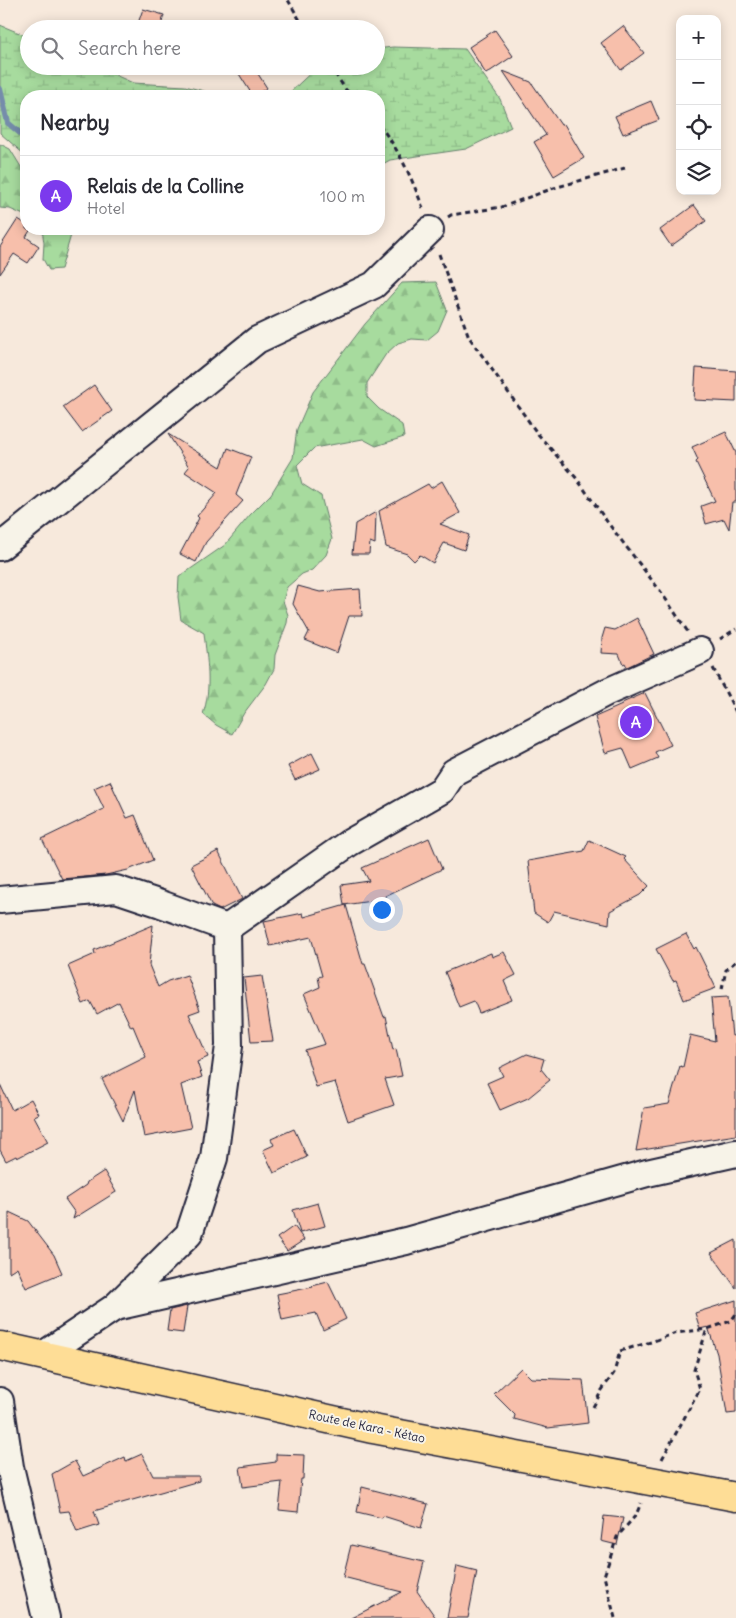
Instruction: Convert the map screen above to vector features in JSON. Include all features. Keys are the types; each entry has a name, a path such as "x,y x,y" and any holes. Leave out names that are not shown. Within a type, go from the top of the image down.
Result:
{"main road":[{"name":"Route de Kara - Kétao","path":"0,1346 373,1429 736,1497"}],"street":[{"path":"0,547 257,340 374,285 430,230"},
{"path":"227,928 349,843 442,790 454,772 607,692 700,651"},
{"path":"0,900 116,889 227,928"},
{"path":"43,1355 115,1307 189,1234 214,1158 229,1046 227,928"},
{"path":"115,1307 406,1242 648,1173 736,1153"},
{"path":"0,1401 10,1468 46,1618"}],"path":[{"path":"288,0 300,20"},
{"path":"336,75 346,90"},
{"path":"385,133 391,140 415,188 469,338 537,433 577,479 661,592 700,651 713,667 736,712"},
{"path":"430,230 451,215 502,206 561,186 625,168"},
{"path":"722,990 726,970 736,960"},
{"path":"593,1407 614,1373 620,1351 676,1333 707,1329 731,1321 736,1314"},
{"path":"615,1618 604,1576 617,1537 636,1515 651,1481 700,1389 694,1370 707,1329"}],"green space":[{"path":"0,25 20,33 20,75 115,75 133,83 185,86 200,90 20,90 20,151 0,133"},
{"path":"385,48 465,49 500,99 511,127 466,149 390,160 385,163 385,90 292,90 308,75 385,75"},
{"path":"0,144 10,149 20,165 20,213 10,209 0,208"},
{"path":"43,235 71,235 61,269 49,270 43,259"},
{"path":"436,282 447,310 438,331 427,340 412,339 398,343 386,354 367,383 367,397 379,409 402,425 404,437 376,446 363,439 314,448 297,465 302,484 321,496 332,539 326,555 312,570 302,574 287,587 283,601 288,615 287,623 275,655 274,669 232,734 216,725 203,714 208,684 204,633 181,620 178,597 179,577 225,545 250,515 271,494 293,458 297,429 313,392 365,324 402,283"}],"building":[{"path":"143,9 164,15 163,20 139,20"},
{"path":"623,26 644,53 621,70 601,43"},
{"path":"495,30 513,56 486,74 469,47"},
{"path":"503,71 531,82 561,125 564,124 584,158 554,176 534,142 546,135"},
{"path":"240,75 259,75 267,88 264,90 249,90"},
{"path":"651,101 659,120 623,134 615,116"},
{"path":"694,205 706,221 671,246 660,230"},
{"path":"18,219 20,220 20,235 27,235 26,237 39,246 28,263 14,254 0,274 0,247"},
{"path":"696,368 736,371 736,402 694,400"},
{"path":"94,385 112,411 82,432 63,407"},
{"path":"726,432 736,453 736,502 732,502 729,529 724,519 706,524 701,506 715,501 696,462 698,460 692,447"},
{"path":"168,434 221,467 228,448 251,457 236,495 243,501 206,542 196,562 180,554 199,518 197,516 217,493 185,472 189,467"},
{"path":"442,481 460,513 440,524 469,535 464,550 444,543 433,563 420,555 414,561 407,554 386,547 379,511 428,484 431,488"},
{"path":"376,512 375,544 370,542 369,554 352,554 355,524"},
{"path":"298,586 320,592 360,589 362,616 349,616 337,653 305,640 309,632 293,604"},
{"path":"637,618 654,654 627,667 625,663 623,664 619,654 601,653 605,628 615,630"},
{"path":"645,693 671,745 655,752 658,758 632,769 623,748 605,753 595,717"},
{"path":"312,753 320,769 295,780 288,766"},
{"path":"110,781 127,818 135,815 153,860 128,870 106,875 62,879 42,839 104,809 94,788"},
{"path":"429,838 442,869 385,896 385,899 344,905 341,885 369,881 362,868"},
{"path":"589,840 626,857 624,859 649,886 640,895 610,911 609,924 554,911 548,922 534,913 528,861 584,851"},
{"path":"218,851 242,899 220,910 212,906 191,865"},
{"path":"346,905 363,964 365,964 384,1017 386,1016 393,1050 396,1049 402,1076 385,1079 394,1105 348,1121 335,1082 316,1087 305,1050 325,1044 304,994 320,987 318,977 322,976 311,937 270,946 264,921 303,913 304,917"},
{"path":"153,925 149,965 158,987 168,981 187,975 200,1010 189,1014 208,1057 197,1062 202,1077 181,1085 191,1128 144,1137 135,1090 123,1121 102,1079 146,1057 133,1026 131,1027 119,1002 97,1014 90,1001 83,1004 68,966 95,954 94,950"},
{"path":"686,934 694,949 696,947 716,988 684,1000 676,980 673,981 656,949"},
{"path":"504,952 516,975 504,981 512,1000 479,1013 474,1001 459,1007 445,972 491,953 492,957"},
{"path":"262,976 273,1041 251,1042 244,978"},
{"path":"728,997 732,1036 736,1035 736,1135 636,1151 644,1108 669,1104 680,1066 683,1067 690,1035 715,1041 711,998"},
{"path":"527,1054 544,1059 541,1069 550,1080 528,1098 500,1110 487,1083 503,1076 499,1068"},
{"path":"0,1084 12,1110 31,1099 39,1114 34,1116 48,1142 17,1158 16,1156 6,1161 0,1150"},
{"path":"294,1129 307,1157 274,1173 263,1150 274,1145 271,1139"},
{"path":"104,1171 116,1192 73,1219 75,1213 65,1199"},
{"path":"318,1203 325,1226 300,1233 293,1210"},
{"path":"9,1212 28,1221 54,1255 62,1273 26,1288 17,1267 9,1272"},
{"path":"294,1226 304,1240 287,1251 277,1238"},
{"path":"736,1240 736,1288 711,1253"},
{"path":"328,1282 346,1319 323,1330 316,1313 282,1320 277,1294"},
{"path":"736,1300 736,1413 727,1414 717,1354 708,1327 700,1329 695,1313"},
{"path":"187,1306 183,1333 167,1331 170,1310"},
{"path":"521,1368 531,1378 583,1380 588,1423 548,1428 514,1419 515,1415 494,1394"},
{"path":"142,1454 153,1476 199,1476 199,1481 94,1511 99,1525 77,1532 69,1511 60,1512 52,1474 75,1461 83,1476 125,1457 126,1461"},
{"path":"276,1454 304,1455 303,1479 301,1479 298,1512 279,1510 282,1482 243,1487 240,1467 276,1462"},
{"path":"362,1487 428,1504 421,1528 383,1516 382,1518 357,1512"},
{"path":"604,1516 623,1518 617,1545 601,1541"},
{"path":"351,1545 424,1562 417,1591 436,1618 351,1618 402,1592 343,1577"},
{"path":"457,1566 477,1571 468,1618 447,1618"}],"waterway":[{"path":"0,89 8,123 20,133"}],"place":[{"name":"Relais de la Colline","path":"636,722"}]}
